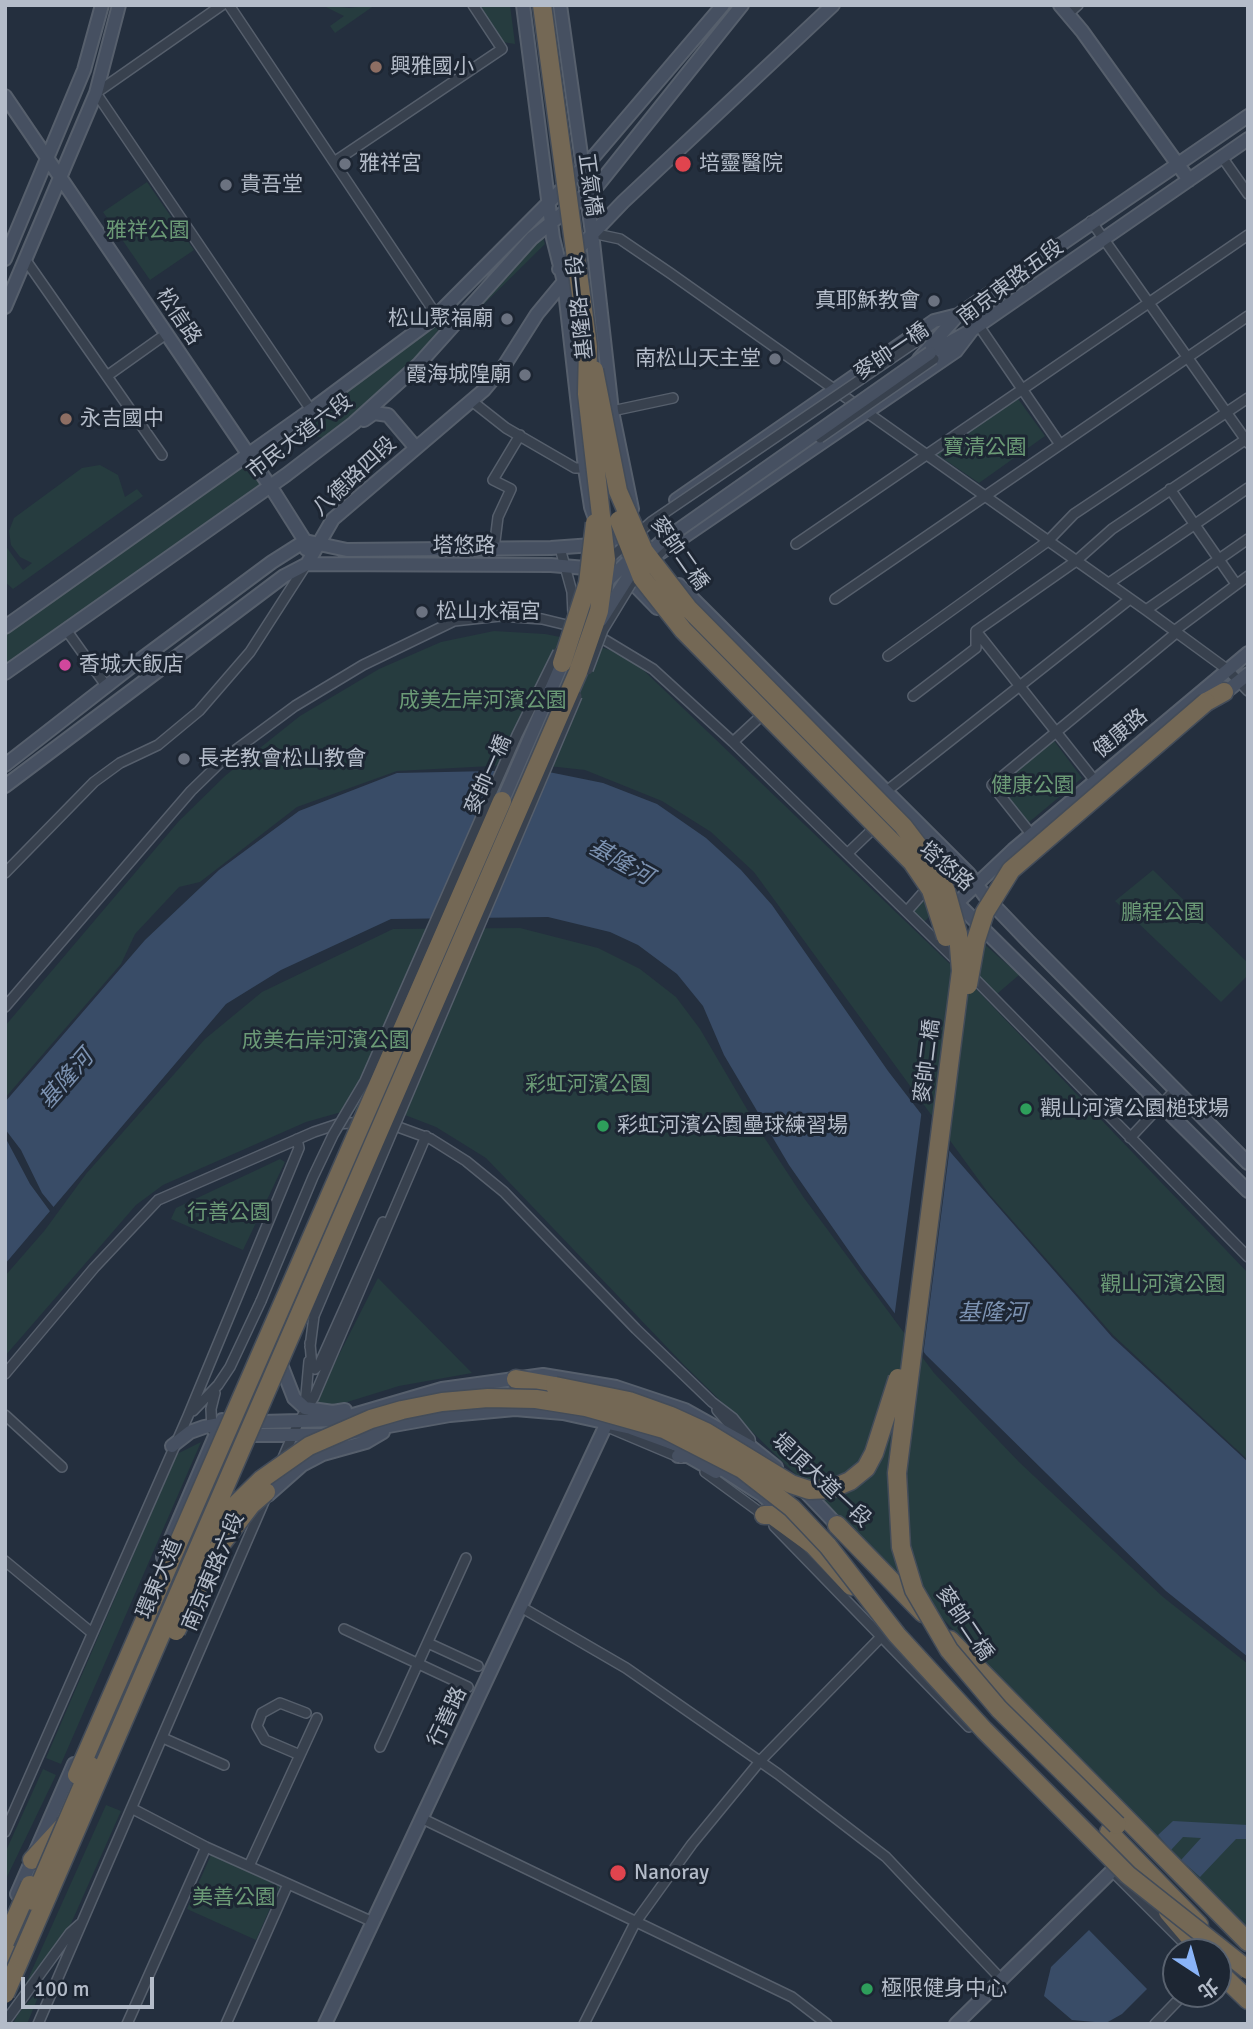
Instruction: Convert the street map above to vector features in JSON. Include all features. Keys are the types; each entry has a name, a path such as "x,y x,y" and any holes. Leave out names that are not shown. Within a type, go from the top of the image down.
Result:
{"highway":[{"name":"正氣橋","path":"542,5 588,347 587,394 606,559 599,611 570,668"},
{"name":"正氣橋","path":"542,5 591,373 587,390 594,453 594,536 570,668"},
{"name":"麥帥二橋","path":"588,347 600,392 618,491 644,551 688,608 903,826 935,868 953,909 961,971 897,1473 901,1547 914,1590 948,1650 999,1709 1113,1828"},
{"name":"麥帥二橋","path":"591,373 599,388 621,527 642,578 683,629 890,836 932,886 947,940 948,992 898,1378 886,1505 895,1565 907,1601 925,1636 948,1668 989,1713 1113,1828"},
{"path":"621,571 656,590 678,611 906,843 924,866 932,886"},
{"name":"麥帥一橋","path":"340,1170 570,668"},
{"name":"麥帥一橋","path":"358,1182 570,668"},
{"path":"956,1024 966,1002 976,940 985,912 1011,870 1206,702 1237,682"},
{"path":"5,1965 326,1229 340,1170"},
{"name":"環東大道","path":"6,1933 340,1170"},
{"path":"326,1229 358,1182"},
{"name":"環東大道","path":"5,1994 358,1182"},
{"path":"516,1379 629,1401 671,1416 706,1433 790,1484 809,1490 840,1485 866,1468 874,1453 898,1378"},
{"path":"6,1933 33,1901 158,1612 196,1548 225,1514 286,1461 319,1441 371,1419 442,1402 536,1399 586,1407 664,1429 704,1447 766,1486 828,1546 897,1635 984,1731 1128,1875 1248,1970"},
{"path":"86,1809 111,1777 201,1577 230,1530 260,1497 303,1464 372,1430 454,1410 493,1406 537,1408 627,1425 665,1438 704,1456 766,1496 825,1555 886,1635 978,1737 1123,1882 1195,1938"},
{"path":"764,1515 772,1515 813,1545"},
{"name":"堤頂大道一段","path":"837,1525 1248,1942"},
{"name":"堤頂大道一段","path":"813,1545 1190,1938"},
{"path":"110,1725 115,1754"},
{"path":"32,1860 68,1820"},
{"path":"1113,1828 1248,1956"},
{"path":"1113,1828 1248,1980"},
{"path":"1232,1967 1248,1980"},
{"path":"1232,1985 1248,2000"}],"main road":[{"path":"7,248 83,71 102,5"},
{"path":"5,307 96,93 119,5"},
{"name":"基隆路一段","path":"523,5 548,204 559,269 564,282 585,468 591,506 606,544"},
{"name":"基隆路一段","path":"560,5 592,233 612,411 636,527 651,559"},
{"name":"市民大道六段","path":"5,626 311,410 437,316 583,168 723,5"},
{"name":"市民大道六段","path":"5,673 320,449 418,365 475,298 551,221 598,185 742,5"},
{"name":"八德路四段","path":"559,269 592,233 832,5"},
{"path":"1069,8 1189,180"},
{"path":"529,48 566,49"},
{"name":"松信路","path":"5,96 269,486 311,542"},
{"name":"南京東路五段","path":"636,527 934,321 958,315 1091,221 1248,116"},
{"name":"南京東路五段","path":"621,571 651,559 679,543 866,415 956,351 976,328 1248,139"},
{"name":"八德路四段","path":"5,765 272,562 311,542 333,519 473,402 504,366 537,314 564,282 592,233"},
{"path":"564,282 578,290 605,502 606,544"},
{"name":"麥帥一橋","path":"215,1428 262,1350 283,1304 592,601 629,558 918,359 958,315"},
{"name":"麥帥一橋","path":"308,1313 597,629 618,588 635,566 691,519 976,328"},
{"path":"320,449 374,413 382,412 416,448"},
{"name":"塔悠路","path":"311,542 347,550 560,548 606,544 636,527"},
{"name":"八德路四段","path":"307,564 311,542"},
{"name":"塔悠路","path":"606,544 621,571 761,716 932,886 962,905 1248,1191"},
{"name":"塔悠路","path":"651,559 976,883 985,896 1248,1163"},
{"path":"5,786 273,584 307,564"},
{"name":"塔悠路","path":"307,564 565,566 621,571"},
{"name":"健康路","path":"962,905 976,883 1031,834 1248,653"},
{"name":"健康路","path":"962,905 985,896 1027,865 1237,682"},
{"path":"1013,850 1027,865"},
{"name":"南京東路六段","path":"5,2004 115,1754 280,1362 308,1313"},
{"path":"280,1362 288,1388 305,1408 333,1412 363,1410"},
{"name":"堤頂大道一段","path":"296,1429 442,1389 543,1375 616,1387 685,1410 751,1447 796,1483 837,1525"},
{"name":"堤頂大道一段","path":"215,1428 359,1433 450,1415 515,1409 563,1413 631,1428 676,1444 742,1481 785,1516 813,1545"},
{"name":"行善路","path":"325,2024 605,1426"},
{"path":"268,1495 302,1465 323,1454 366,1442 393,1427"},
{"path":"6,1933 32,1860 215,1428"},
{"path":"172,1446 190,1432 215,1428"},
{"path":"678,1456 688,1456 726,1478 742,1481 748,1469 751,1447"},
{"path":"956,2024 1112,1871"}],"street":[{"path":"222,5 96,93 311,410"},
{"path":"229,5 437,316"},
{"path":"334,162 502,49 473,5"},
{"path":"1222,157 1248,194"},
{"path":"976,631 1076,561 1112,529 1247,440 1091,221"},
{"path":"592,233 620,239 866,415 1110,583 1228,670 1248,691"},
{"path":"796,544 1248,235"},
{"path":"25,260 162,455"},
{"path":"835,599 1248,316"},
{"path":"976,328 1024,390 1059,443"},
{"path":"107,376 166,334"},
{"path":"215,1428 211,1402 218,1385 261,1301 318,1167 370,1070 517,735 590,584 611,555 651,522 920,339"},
{"path":"612,411 673,398"},
{"path":"888,656 1048,541 1074,514 1248,398"},
{"path":"473,402 490,418 575,467 585,468"},
{"path":"494,549 498,517 511,489 493,480 520,435"},
{"path":"1110,583 1248,488"},
{"path":"1170,489 1236,584"},
{"path":"1146,610 1248,539"},
{"path":"560,548 572,592 573,612 570,625"},
{"path":"5,873 94,782 120,763 158,745 199,711 250,652 307,564"},
{"path":"1031,834 992,785 1175,632 1248,576"},
{"path":"884,793 1130,599"},
{"path":"5,1007 191,791 226,757 295,706 363,665 454,621 500,616 542,619 588,631 634,655 733,741 849,852 1248,1257"},
{"path":"67,631 107,687"},
{"path":"976,631 1095,781"},
{"path":"913,696 975,648 976,631"},
{"path":"733,741 761,716"},
{"path":"849,852 874,828"},
{"path":"907,911 932,886"},
{"path":"1130,1138 1177,1089"},
{"path":"5,1374 94,1268 158,1200 298,1139 338,1125 388,1123 424,1135 466,1161 504,1192 636,1329 712,1402 751,1447"},
{"path":"308,1313 312,1367 315,1369 319,1366 424,1135"},
{"name":"南京東路六段","path":"38,2024 305,1408 314,1397 424,1135"},
{"path":"5,1832 172,1446 188,1416 299,1148 298,1139"},
{"path":"305,1408 310,1343"},
{"path":"188,1416 218,1385"},
{"name":"堤頂大道一段","path":"495,1411 605,1426 678,1456 713,1477 764,1515 1178,1938"},
{"path":"5,1415 62,1467"},
{"path":"380,1747 467,1558"},
{"path":"5,1561 92,1633"},
{"path":"521,1607 626,1668 761,1760 886,1857 1001,1979"},
{"path":"344,1629 468,1687"},
{"path":"584,2024 635,1923 692,1844 761,1760 881,1637"},
{"path":"428,1643 478,1666"},
{"path":"300,1755 265,1740 257,1726 262,1713 280,1703 306,1713"},
{"path":"249,1866 317,1718"},
{"path":"163,1738 224,1765"},
{"path":"133,1809 206,1847 373,1922"},
{"path":"421,1818 792,1997 827,2024"},
{"path":"127,2024 206,1847"},
{"path":"226,2024 288,1884"},
{"path":"5,2022 70,1933 84,1921"},
{"path":"1232,1994 1248,2011"},
{"path":"1155,2024 1170,2008"}],"green space":[{"path":"322,5 349,8 375,5 335,33 330,26 344,16"},
{"path":"479,5 510,5 515,44 503,42"},
{"name":"雅祥公園","path":"147,182 194,250 150,280 103,212"},
{"path":"541,232 545,244 389,398"},
{"path":"445,311 449,316 417,358 390,386 326,439 290,429"},
{"name":"寶清公園","path":"1016,396 1045,436 979,483 935,453"},
{"path":"247,461 265,488 5,669 5,629"},
{"path":"100,465 118,475 125,497 137,489 143,496 13,589 5,582 5,545 23,570 32,563 20,557 11,545 9,531 14,518 82,468"},
{"name":"觀山河濱公園","path":"494,631 545,634 580,641 610,650 637,664 975,988 1248,1273 1248,1460 1113,1335 989,1194 754,872 711,832 662,801 585,770 530,764 397,771 297,807 200,882 179,887 135,934 121,964 5,1098 5,1026 179,821 226,775 300,716 379,669 441,642"},
{"name":"健康公園","path":"1052,738 1082,778 1028,823 994,785"},
{"name":"鵬程公園","path":"1153,870 1248,963 1248,975 1221,1002 1115,901"},
{"path":"925,897 937,909 922,924 910,912"},
{"name":"彩虹河濱公園","path":"520,928 598,948 640,969 676,997 700,1029 758,1128 804,1198 934,1373 1019,1462 1163,1597 1248,1664 1248,1927 1181,1860 1093,1780 946,1622 684,1365 486,1158 436,1127 405,1115 375,1110 345,1111 306,1122 163,1185 136,1205 5,1356 5,1276 45,1230 86,1174 205,1039 262,992 393,929"},
{"path":"981,941 1019,975 991,999 972,980"},
{"name":"行善公園","path":"280,1159 285,1162 243,1250 171,1219 176,1208"},
{"path":"378,1278 472,1373 399,1386 328,1408 316,1400"},
{"path":"201,1442 61,1764 46,1758 177,1454"},
{"path":"43,1769 56,1775 5,1881 5,1853"},
{"path":"106,1805 121,1811 69,1928 24,1988"},
{"name":"美善公園","path":"211,1855 280,1886 256,1940 187,1909"},
{"path":"43,1985 27,2024 13,2024 18,2014"}],"water":[{"name":"基隆河","path":"539,770 603,783 657,804 706,838 741,870 772,905 888,1071 952,1154 1112,1337 1248,1462 1248,1657 1166,1591 926,1355 789,1165 724,1055 703,1006 677,974 638,945 610,932 548,917 391,919 281,970 226,1004 5,1264 5,1102 145,940 219,870 299,811 397,773"},
{"path":"1173,1821 1248,1825 1248,1839 1236,1839 1200,1877 1181,1860 1201,1838 1183,1837 1171,1850 1158,1835"},
{"path":"1089,1930 1147,1989 1122,2014 1106,2023 1072,2020 1044,1996 1051,1967"}],"pier":[{"path":"922,1109 950,1146 923,1356 894,1319"},
{"path":"5,1129 21,1150 42,1193 56,1210 52,1214 30,1184 5,1137"}],"place":[{"name":"興雅國小","path":"376,67"},
{"name":"雅祥宮","path":"345,164"},
{"name":"培靈醫院","path":"683,164"},
{"name":"貴吾堂","path":"226,185"},
{"name":"真耶穌教會","path":"934,301"},
{"name":"松山聚福廟","path":"507,319"},
{"name":"南松山天主堂","path":"775,359"},
{"name":"霞海城隍廟","path":"525,375"},
{"name":"永吉國中","path":"66,419"},
{"name":"松山水福宮","path":"422,612"},
{"name":"香城大飯店","path":"65,665"},
{"name":"長老教會松山教會","path":"184,759"},
{"name":"觀山河濱公園槌球場","path":"1026,1109"},
{"name":"彩虹河濱公園壘球練習場","path":"603,1126"},
{"name":"Nanoray","path":"618,1873"},
{"name":"極限健身中心","path":"867,1989"}],"park label":[{"name":"成美左岸河濱公園","path":"483,701"},
{"name":"成美右岸河濱公園","path":"326,1041"}]}
